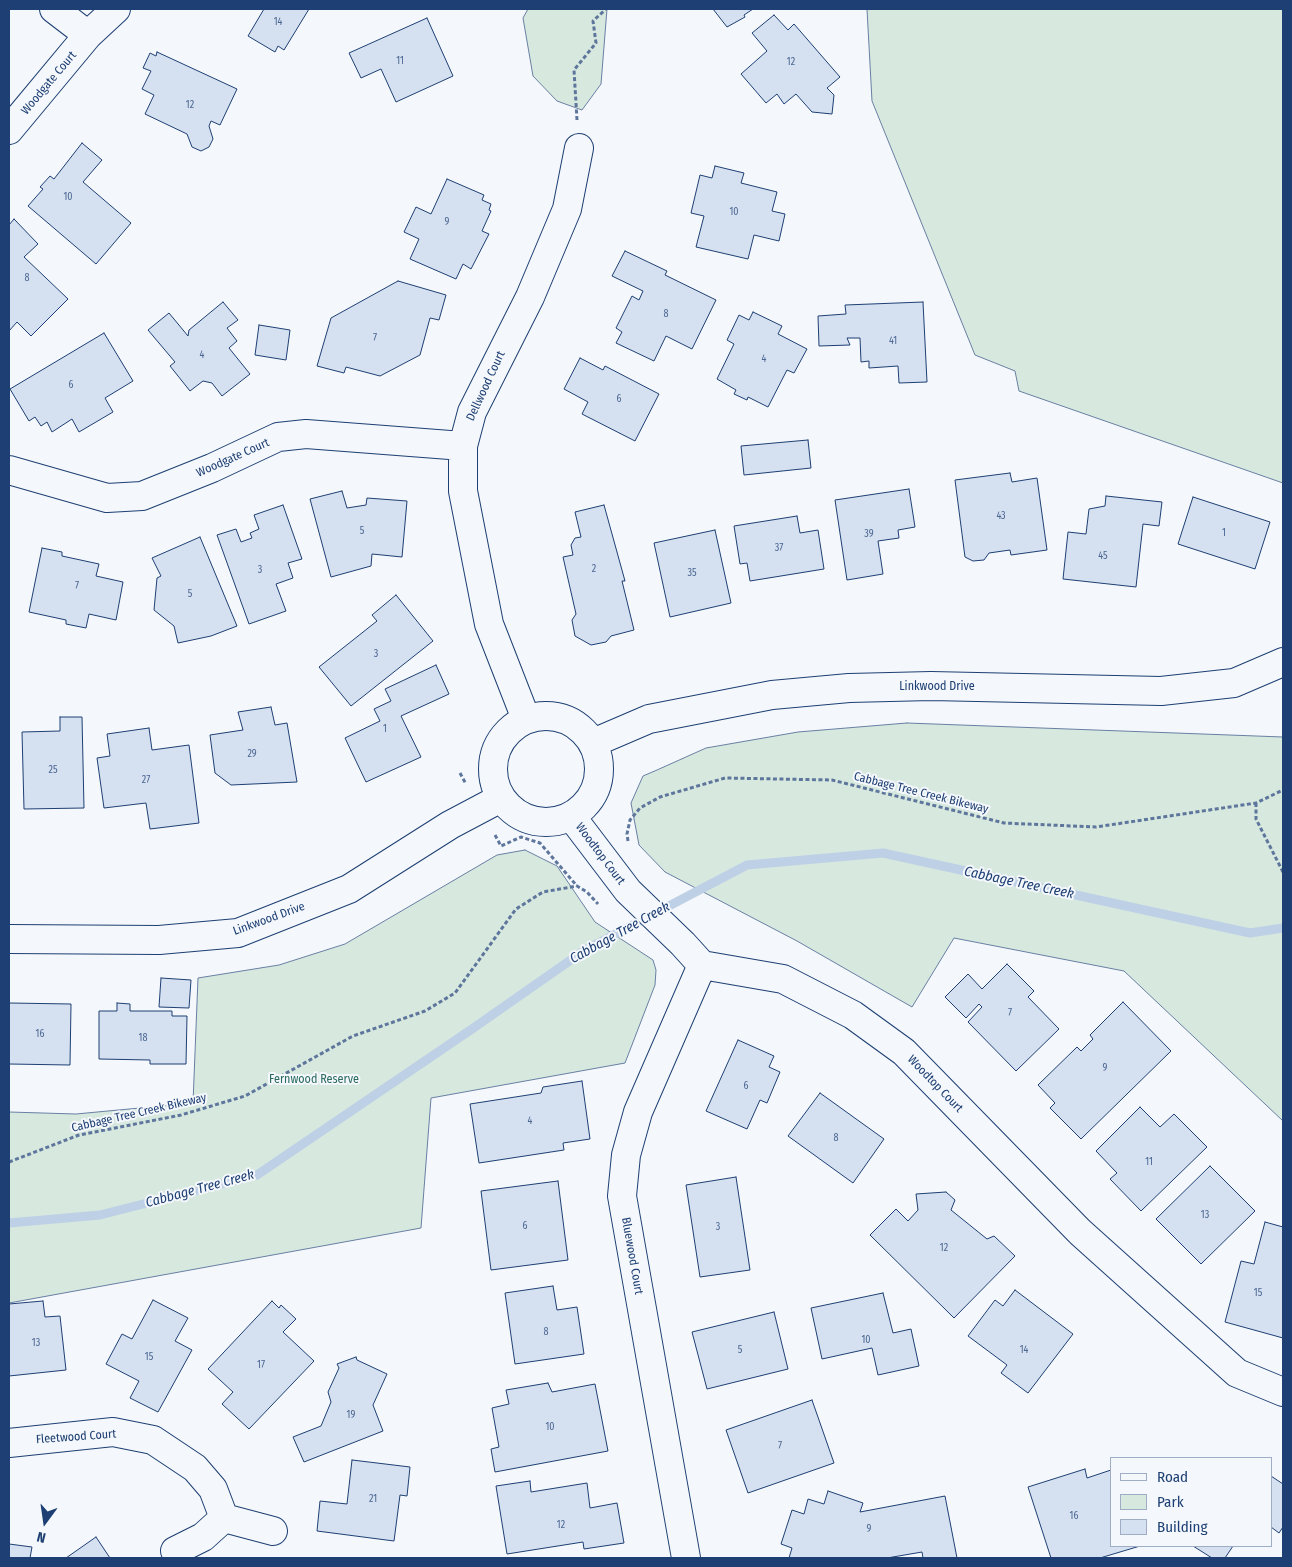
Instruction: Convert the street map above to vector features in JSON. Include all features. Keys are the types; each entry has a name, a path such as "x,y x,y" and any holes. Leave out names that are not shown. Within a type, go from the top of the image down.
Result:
{"street":[{"path":"54,9 88,34"},
{"name":"Woodgate Court","path":"9,130 88,34 116,9"},
{"name":"Dellwood Court","path":"526,720 488,624 463,491 463,446 472,412 530,297 567,209 579,148"},
{"name":"Woodgate Court","path":"9,470 107,498 142,496 212,468 278,437 306,434 463,446"},
{"name":"Linkwood Drive","path":"593,743 649,719 772,695 849,688 931,686 1162,691 1234,683 1283,662"},
{"path":"541,716 557,717 571,722 584,731 593,743 599,759 599,776 594,792 584,806 571,816 556,821 540,821 525,817 512,809 490,803 495,752 502,738 513,727 526,720 541,716"},
{"name":"Linkwood Drive","path":"9,938 159,940 238,933 349,889 490,803"},
{"name":"Woodtop Court","path":"571,816 628,891 702,965 783,979 853,1014 904,1052 1080,1232 1237,1374 1283,1392"},
{"name":"Bluewood Court","path":"686,1558 622,1196 626,1156 638,1112 702,965"},
{"name":"Fleetwood Court","path":"9,1443 113,1432 153,1440 195,1468 213,1489 224,1518"},
{"path":"175,1552 203,1537 224,1518 273,1532"}],"path":[{"path":"579,148 574,70 596,43 593,21 606,9"},
{"path":"460,773 490,803 501,846 521,837 540,843 577,886 587,892 599,905"},
{"name":"Cabbage Tree Creek Bikeway","path":"630,849 627,834 630,820 640,808 660,797 725,778 832,780 1004,824 1096,827 1256,803 1283,790"},
{"path":"1256,803 1256,819 1283,872"},
{"name":"Cabbage Tree Creek Bikeway","path":"9,1162 78,1135 181,1115 245,1096 353,1036 425,1011 455,993 516,909 543,892 577,886"}],"green space":[{"path":"528,9 607,9 601,84 582,110 557,101 533,76 523,18"},
{"path":"867,9 1283,9 1283,483 1019,391 1015,371 975,355 872,101"},
{"path":"907,723 1283,737 1283,1121 1124,971 954,938 912,1007 797,941 665,872 639,845 631,803 643,776 706,748 798,732"},
{"name":"Fernwood Reserve","path":"525,850 557,866 595,922 653,960 656,970 655,985 625,1063 431,1098 421,1228 9,1303 9,1112 76,1114 193,1103 198,978 279,965 345,944 497,855"}],"building":[{"path":"264,9 309,9 284,50 278,46 275,52 248,36"},
{"path":"713,9 753,9 744,15 745,17 727,27"},
{"path":"774,15 788,30 794,24 840,77 827,88 834,95 832,114 812,112 796,94 784,104 777,94 766,103 741,74 767,51 752,33"},
{"path":"427,18 453,76 396,102 381,69 361,78 349,53"},
{"path":"157,52 237,89 220,125 211,121 209,126 213,139 209,147 201,151 192,147 187,134 145,114 154,95 142,89 151,71 143,68 150,53 156,56"},
{"path":"82,143 102,160 83,182 131,223 96,264 28,206 43,189 40,187 50,176 54,179"},
{"path":"715,166 744,173 741,183 777,192 772,211 785,214 779,241 754,235 748,259 696,247 704,216 691,213 700,175 712,178"},
{"path":"447,179 484,195 482,200 491,204 489,210 491,211 482,231 489,234 471,269 463,264 456,279 410,259 419,239 404,232 416,207 431,214"},
{"path":"14,219 38,244 24,257 68,299 31,336 17,322 9,331 9,225"},
{"path":"625,251 667,271 665,275 716,300 692,349 666,336 654,361 616,343 622,332 616,328 632,296 639,300 643,291 612,276"},
{"path":"398,281 446,295 439,320 430,318 420,355 380,376 346,367 344,373 317,366 331,318"},
{"path":"223,302 238,320 227,328 237,341 229,348 250,374 222,396 212,383 203,381 190,391 170,366 175,362 148,330 169,313 188,336 189,330"},
{"path":"923,302 927,382 899,383 898,366 869,368 869,361 861,362 860,338 847,338 850,345 819,346 818,316 846,314 845,305"},
{"path":"753,312 782,326 778,334 807,349 794,373 787,370 768,407 748,397 747,400 734,394 736,390 717,379 734,344 727,340 739,315 749,320"},
{"path":"259,325 290,330 286,360 255,355"},
{"path":"104,333 133,381 105,398 113,412 79,432 72,419 52,432 47,422 41,426 35,417 29,421 10,389"},
{"path":"580,358 603,370 605,366 659,394 635,441 582,414 588,402 564,389"},
{"path":"808,440 811,468 744,475 741,446"},
{"path":"1010,473 1012,482 1037,478 1047,550 1011,555 1010,550 989,553 984,560 973,561 965,557 955,480"},
{"path":"909,489 915,527 898,530 899,538 878,541 883,574 847,580 835,500"},
{"path":"342,491 347,508 366,505 367,498 407,501 402,557 372,554 371,566 331,577 310,499"},
{"path":"1106,496 1162,502 1159,526 1143,524 1136,587 1063,579 1068,532 1086,534 1089,509 1105,506"},
{"path":"1193,497 1270,522 1255,569 1178,544"},
{"path":"283,505 302,559 288,563 293,578 276,584 286,611 249,624 217,535 236,529 241,542 252,538 250,533 259,529 254,515"},
{"path":"604,505 625,581 622,581 634,630 611,636 606,642 591,645 575,636 572,620 576,614 563,557 573,555 571,545 575,538 581,537 575,512"},
{"path":"797,516 800,533 818,530 824,569 750,581 747,563 740,564 734,526"},
{"path":"715,530 731,603 670,617 654,543"},
{"path":"200,537 237,626 211,636 178,643 174,626 154,610 157,578 161,576 152,558"},
{"path":"42,548 62,552 62,556 99,564 96,576 123,582 116,620 89,614 86,628 66,624 66,620 29,612"},
{"path":"396,595 433,641 351,706 319,667 377,621 372,615"},
{"path":"436,665 449,694 401,716 421,757 366,782 345,738 380,721 374,709 391,701 385,689"},
{"path":"271,707 275,725 287,723 297,782 231,785 215,773 210,735 243,730 238,712"},
{"path":"60,717 82,717 84,808 24,809 22,732 60,731"},
{"path":"149,728 152,750 189,745 199,823 150,829 146,803 104,808 97,758 110,756 107,734"},
{"path":"1007,964 1034,991 1028,997 1059,1029 1016,1071 968,1022 982,1007 979,1004 966,1018 945,997 968,974 982,989"},
{"path":"161,978 191,980 189,1008 159,1007"},
{"path":"1123,1002 1171,1051 1081,1139 1050,1108 1055,1103 1038,1085 1077,1047 1081,1051 1093,1039 1090,1035"},
{"path":"9,1003 71,1004 70,1065 9,1064"},
{"path":"117,1003 130,1004 130,1011 172,1011 172,1016 187,1016 186,1064 150,1064 150,1060 99,1059 99,1011 117,1011"},
{"path":"738,1040 774,1056 769,1067 780,1072 767,1103 760,1100 747,1129 706,1111"},
{"path":"582,1081 590,1139 563,1143 564,1150 479,1163 470,1104 541,1093 543,1087"},
{"path":"820,1093 884,1139 853,1183 788,1136"},
{"path":"1140,1107 1160,1127 1174,1114 1207,1147 1141,1211 1110,1179 1117,1173 1096,1151"},
{"path":"1210,1166 1255,1211 1201,1264 1156,1219"},
{"path":"736,1177 750,1270 700,1277 686,1185"},
{"path":"558,1181 568,1260 491,1270 481,1191"},
{"path":"946,1192 955,1200 951,1210 987,1239 994,1236 1015,1256 954,1318 870,1235 896,1209 908,1221 918,1210 916,1194"},
{"path":"1265,1222 1283,1227 1283,1338 1225,1322 1241,1261 1254,1264"},
{"path":"553,1286 557,1310 577,1307 584,1354 515,1364 505,1293"},
{"path":"1015,1290 1073,1334 1028,1393 1001,1373 1007,1365 968,1336 995,1300 1003,1306"},
{"path":"883,1293 893,1333 911,1329 919,1366 878,1375 872,1348 822,1359 811,1308"},
{"path":"153,1300 188,1318 175,1341 192,1350 158,1412 130,1398 139,1381 106,1364 122,1334 132,1339"},
{"path":"43,1301 45,1317 60,1316 66,1370 9,1376 9,1304"},
{"path":"272,1301 279,1308 281,1305 296,1319 283,1332 314,1361 249,1429 222,1404 233,1392 208,1369"},
{"path":"774,1312 788,1369 707,1389 692,1332"},
{"path":"356,1357 357,1360 387,1374 373,1405 383,1431 304,1462 293,1437 321,1426 331,1402 328,1392 339,1368 337,1364"},
{"path":"548,1383 552,1392 595,1384 608,1451 495,1472 491,1449 499,1447 492,1408 509,1404 506,1390"},
{"path":"812,1400 834,1463 748,1493 726,1430"},
{"path":"352,1460 410,1467 407,1496 400,1495 394,1541 317,1531 320,1501 347,1504"},
{"path":"1085,1469 1087,1478 1110,1470 1110,1547 1137,1547 1100,1558 1051,1558 1028,1487"},
{"path":"1272,1477 1283,1484 1283,1527 1279,1533 1272,1528"},
{"path":"530,1481 531,1492 587,1483 590,1508 617,1503 624,1543 584,1549 583,1542 507,1554 496,1486"},
{"path":"828,1491 863,1503 860,1512 945,1496 957,1558 923,1558 922,1552 887,1558 789,1558 792,1548 781,1544 792,1510 804,1514 808,1499 824,1504"},
{"path":"96,1537 110,1558 66,1558"},
{"path":"9,1544 32,1547 30,1558 9,1558"},
{"path":"1195,1547 1232,1547 1225,1558 1212,1558"}],"waterway":[{"name":"Cabbage Tree Creek","path":"9,1223 100,1215 257,1175 585,950 747,865 883,853 1250,933 1283,928"}]}
